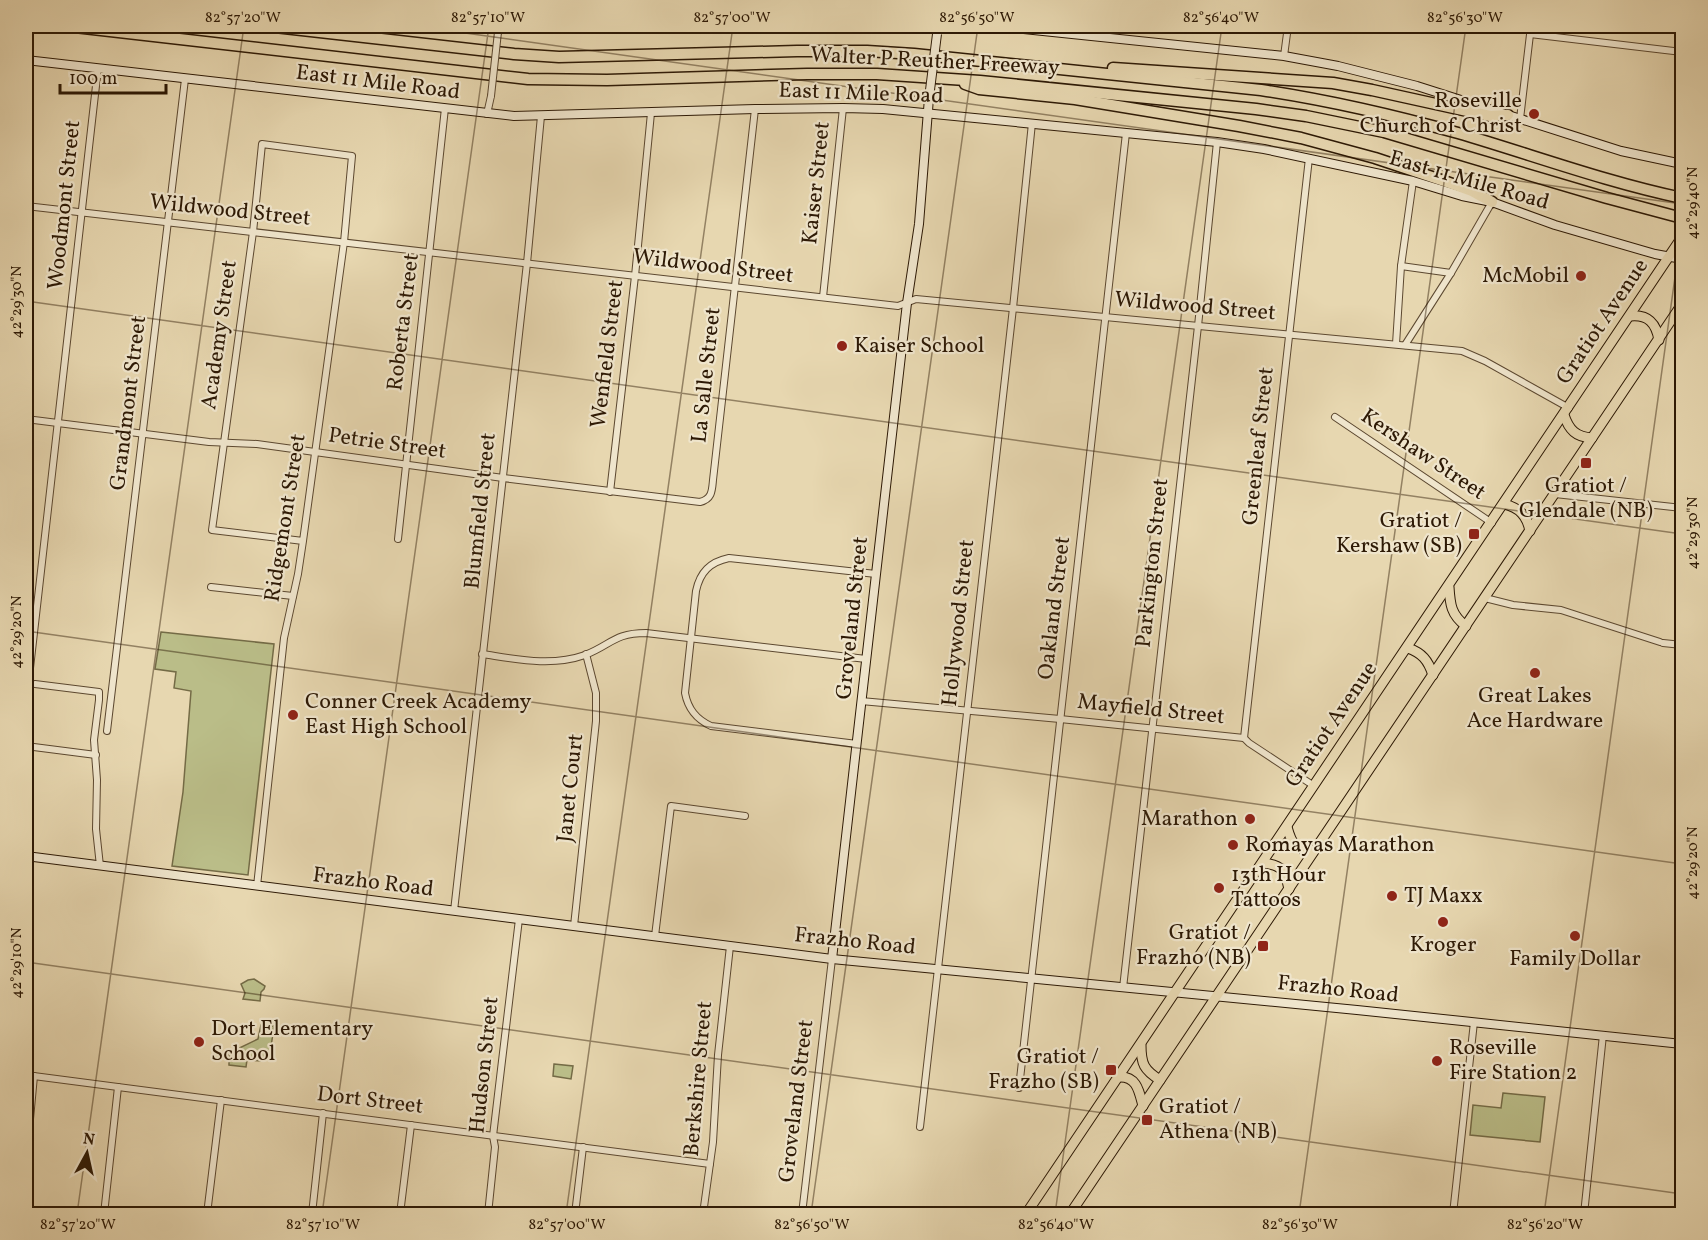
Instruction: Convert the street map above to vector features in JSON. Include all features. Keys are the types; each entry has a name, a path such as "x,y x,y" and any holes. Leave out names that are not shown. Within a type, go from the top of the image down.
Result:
{"highway":[{"name":"Walter P Reuther Freeway","path":"66,26 528,79 607,80 844,73 952,79 1256,109 1333,121 1395,136 1616,201 1683,218"},
{"name":"Walter P Reuther Freeway","path":"266,26 559,57 797,51 914,54 1261,90 1344,104 1400,117 1629,185 1683,198"},
{"path":"1072,70 1116,68 1333,83 1490,116 1508,115"},
{"path":"952,79 979,89 1075,99 1301,138 1366,156 1472,191 1492,202"}],"main road":[{"name":"Gratiot Avenue","path":"1026,1215 1683,237"},
{"path":"1070,1215 1683,304"},
{"path":"1630,316 1641,316 1651,321 1659,340"},
{"path":"1567,411 1570,429 1574,434 1592,438"},
{"path":"1504,504 1523,513 1530,531"},
{"path":"1449,586 1452,610 1459,621 1466,626"},
{"path":"1408,648 1423,655 1433,675"},
{"path":"1287,827 1290,838 1296,846 1313,852"},
{"path":"1263,863 1274,865 1282,870 1289,889"},
{"path":"1141,1045 1144,1067 1160,1080"},
{"path":"1119,1077 1135,1082 1143,1106"},
{"path":"1036,1201 1038,1215"}],"street":[{"path":"994,26 1284,56 1417,86 1621,151 1683,164"},
{"path":"1100,36 1101,26"},
{"path":"1284,56 1288,26"},
{"path":"1520,119 1531,26"},
{"path":"487,114 498,29"},
{"name":"Groveland Street","path":"802,1215 907,303 920,224 927,113 937,30"},
{"path":"1530,34 1683,52"},
{"name":"East 11 Mile Road","path":"26,60 514,116 843,108 927,113 1217,142 1264,149 1413,181 1462,196 1492,202 1554,225 1655,254 1683,259"},
{"name":"Woodmont Street","path":"30,668 98,68"},
{"name":"Grandmont Street","path":"107,731 185,79"},
{"name":"Roberta Street","path":"398,539 446,108"},
{"name":"Kaiser Street","path":"823,297 843,108"},
{"name":"La Salle Street","path":"707,501 711,496 712,488 755,109"},
{"name":"Wenfield Street","path":"610,492 651,113"},
{"name":"Blumfield Street","path":"454,911 542,116"},
{"name":"Hollywood Street","path":"920,1127 1032,123"},
{"name":"Oakland Street","path":"1019,1088 1126,133"},
{"name":"Parkington Street","path":"1123,988 1217,142"},
{"name":"Ridgemont Street","path":"257,886 281,657 303,541 344,242 352,156 262,144"},
{"name":"Academy Street","path":"262,144 212,530 303,541"},
{"name":"Greenleaf Street","path":"1244,738 1309,158"},
{"path":"1396,344 1401,266 1413,181"},
{"path":"1492,202 1451,273 1405,345 1462,351 1475,356 1567,411"},
{"name":"Wildwood Street","path":"26,206 898,306 916,299 1405,345"},
{"path":"1401,266 1451,273"},
{"name":"Kershaw Street","path":"1335,417 1492,523"},
{"name":"Petrie Street","path":"26,419 209,442 224,441 315,452 610,492 707,501"},
{"path":"1555,494 1683,508"},
{"path":"857,744 711,726 699,720 690,709 685,693 696,591 703,572 718,560 729,558 876,574"},
{"path":"211,587 293,596"},
{"path":"1485,598 1513,605 1561,610 1662,643 1683,645"},
{"path":"483,654 537,661 561,661 586,654 615,638 646,633 866,659"},
{"name":"Janet Court","path":"574,926 596,721 596,693 586,654"},
{"path":"35,684 99,692 94,740 98,812 96,829 100,866"},
{"name":"Mayfield Street","path":"861,701 1244,738 1314,786"},
{"path":"26,746 96,755"},
{"path":"655,936 671,807 745,816"},
{"name":"Frazho Road","path":"26,856 832,959 1683,1044"},
{"name":"Hudson Street","path":"488,1215 495,1147 493,1136 519,919"},
{"name":"Berkshire Street","path":"703,1215 714,1126 719,1039 730,946"},
{"path":"1454,1215 1474,1022"},
{"path":"1584,1215 1603,1035"},
{"name":"Dort Street","path":"26,1075 710,1164"},
{"path":"26,1162 34,1076"},
{"path":"104,1215 118,1087"},
{"path":"207,1215 221,1100"},
{"path":"312,1215 323,1113"},
{"path":"400,1215 411,1125"},
{"path":"575,1215 583,1147"}],"green space":[{"path":"161,632 274,644 248,875 172,866 183,792 191,691 174,688 176,672 155,669"},
{"path":"254,979 265,986 261,992 260,1001 243,999 245,993 241,984"},
{"path":"261,1025 274,1026 272,1055 263,1061 247,1060 246,1067 229,1065 229,1053 258,1039"},
{"path":"554,1064 573,1066 571,1079 553,1076"},
{"path":"1503,1093 1545,1097 1540,1142 1470,1135 1473,1105 1501,1108"}],"place":[{"name":"Roseville Church of Christ","path":"1534,114"},
{"name":"McMobil","path":"1581,276"},
{"name":"Kaiser School","path":"842,346"},
{"name":"Gratiot / Glendale (NB)","path":"1586,463"},
{"name":"Gratiot / Kershaw (SB)","path":"1474,534"},
{"name":"Great Lakes Ace Hardware","path":"1535,673"},
{"name":"Conner Creek Academy East High School","path":"293,715"},
{"name":"Marathon","path":"1250,819"},
{"name":"Romayas Marathon","path":"1233,845"},
{"name":"13th Hour Tattoos","path":"1219,888"},
{"name":"TJ Maxx","path":"1392,896"},
{"name":"Kroger","path":"1443,922"},
{"name":"Family Dollar","path":"1575,936"},
{"name":"Gratiot / Frazho (NB)","path":"1263,946"},
{"name":"Dort Elementary School","path":"199,1042"},
{"name":"Roseville Fire Station 2","path":"1437,1061"},
{"name":"Gratiot / Frazho (SB)","path":"1111,1070"},
{"name":"Gratiot / Athena (NB)","path":"1147,1120"}]}
